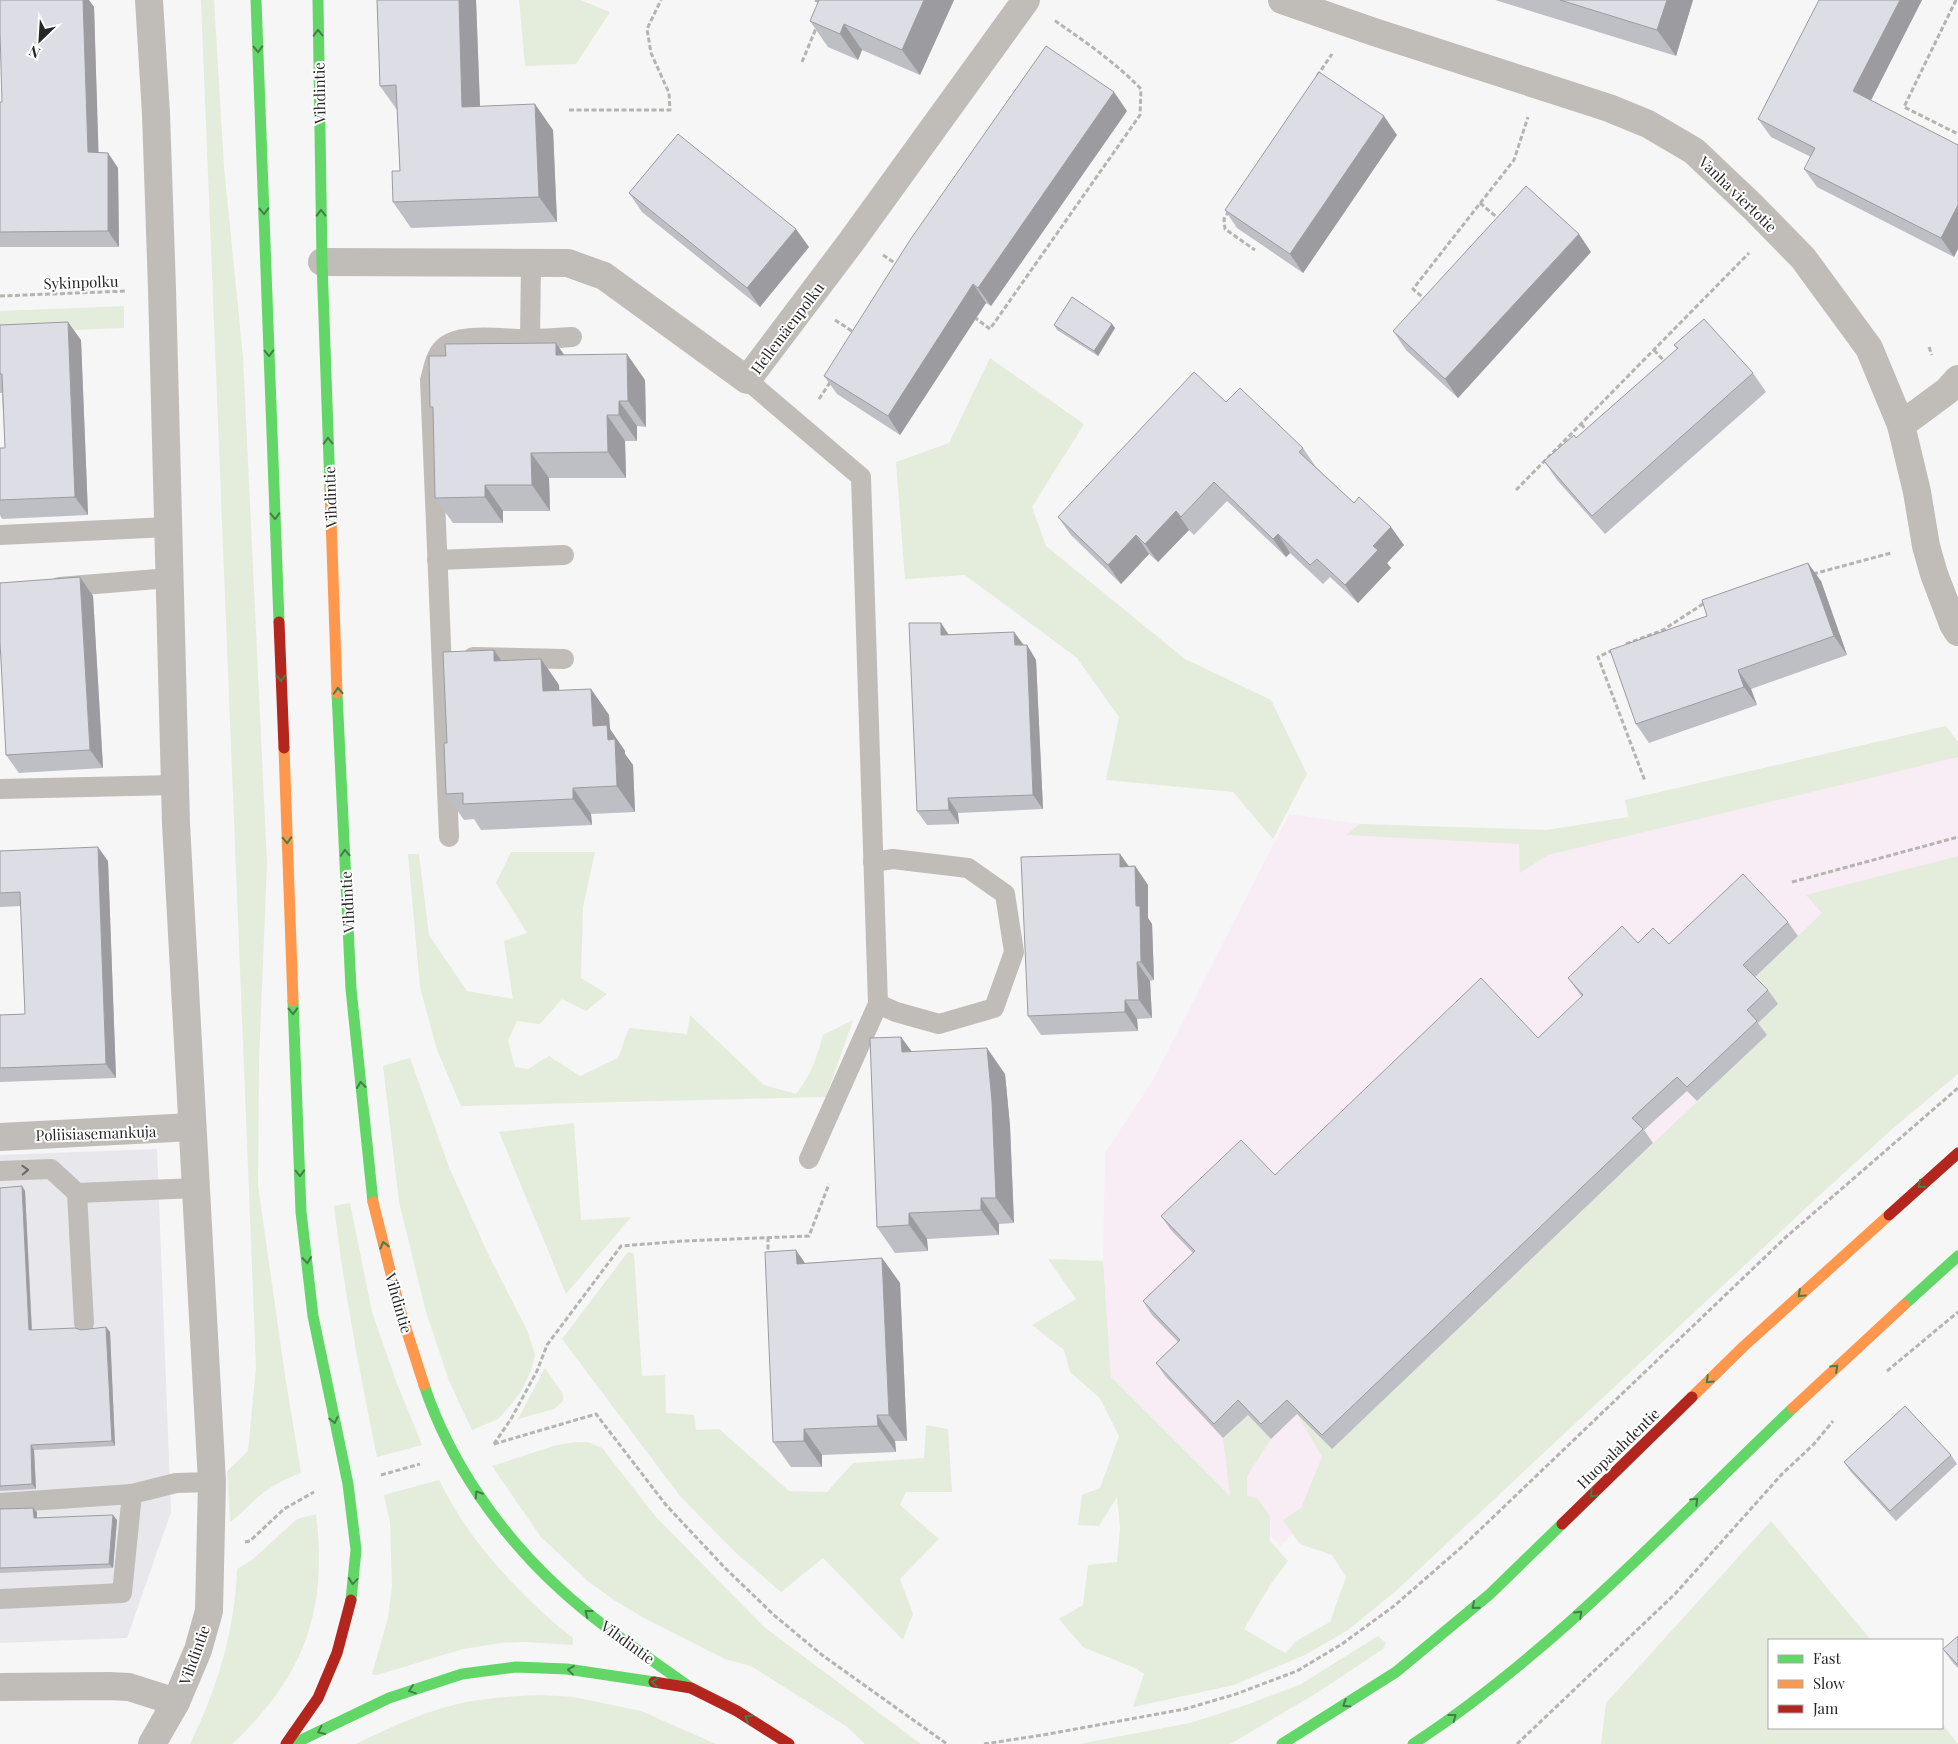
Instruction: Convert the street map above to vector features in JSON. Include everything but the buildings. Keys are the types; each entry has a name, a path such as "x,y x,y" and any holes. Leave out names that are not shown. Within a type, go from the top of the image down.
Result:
{"main road":[{"path":"256,0 301,1212 313,1316 348,1484 356,1550 350,1606 337,1653 318,1698 286,1744"},
{"name":"Vihdintie","path":"318,0 322,262 351,989 373,1200 400,1310 426,1390 454,1455 482,1500 520,1549 560,1589 591,1615 691,1688"},
{"name":"Huopalahdentie","path":"1282,1744 1396,1672 1490,1594 1744,1346 1958,1153"},
{"path":"1413,1744 1436,1730 1495,1686 1568,1624 1799,1401 1958,1256"},
{"path":"293,1744 389,1698 462,1674 516,1667 567,1669 691,1688 737,1711 789,1744"}],"street":[{"name":"Vihdintie","path":"149,0 156,114 162,289 175,785 212,1482 209,1612 198,1650 176,1702 152,1744"},
{"name":"Hellemäenpolku","path":"322,262 568,263 604,276 748,380 856,236 1025,0"},
{"name":"Vanha viertotie","path":"1282,0 1609,108 1648,124 1694,152 1803,258 1870,348 1902,425 1917,492 1926,546 1934,574 1953,624 1958,632"},
{"path":"1902,425 1948,391 1958,379"},
{"name":"Poliisiasemankuja","path":"0,1137 192,1128"},
{"path":"0,1687 109,1686 129,1688 176,1702"}],"lane":[{"path":"530,340 531,263"},
{"path":"449,837 430,380 434,364 442,349 453,341 466,338 530,340 572,337"},
{"path":"748,380 861,477 878,1004 809,1159"},
{"path":"0,535 168,528"},
{"path":"437,560 564,554"},
{"path":"38,588 169,578"},
{"path":"441,656 564,659"},
{"path":"0,789 175,785"},
{"path":"874,862 893,859 968,868 1005,894 1014,952 994,1008 939,1024 896,1012 878,1004"},
{"path":"0,1171 51,1169 77,1193 84,1323"},
{"path":"77,1193 196,1188"},
{"path":"0,1503 132,1494 176,1483 212,1482"},
{"path":"0,1599 122,1593 132,1494"}],"path":[{"path":"569,110 670,110 669,94 651,53 647,29 661,0"},
{"path":"815,0 826,2 822,12"},
{"path":"966,312 990,329 1140,115 1142,88 1096,50 1025,0"},
{"path":"1956,0 1904,107 1958,134"},
{"path":"802,62 819,21"},
{"path":"1317,77 1352,24"},
{"path":"1434,307 1414,289 1514,160 1539,86"},
{"path":"1480,203 1501,220"},
{"path":"1233,205 1224,219 1225,229 1256,250"},
{"path":"1516,490 1774,228"},
{"path":"856,236 903,269"},
{"name":"Sykinpolku","path":"0,296 162,289"},
{"path":"807,301 861,338"},
{"path":"1654,350 1673,370"},
{"path":"801,426 834,378"},
{"path":"1581,424 1595,438"},
{"path":"1804,575 1926,546"},
{"path":"1645,781 1598,657 1665,629 1708,600"},
{"path":"1665,629 1668,636"},
{"path":"1792,882 1958,837"},
{"path":"984,1744 1185,1709 1236,1694 1297,1671 1342,1644 1394,1606 1464,1545 1786,1238 1958,1088"},
{"path":"768,1237 768,1256"},
{"path":"494,1444 511,1419 537,1371 547,1345 622,1246 682,1241"},
{"path":"1886,1372 1958,1312"},
{"path":"312,1493 494,1444 596,1414 666,1505 725,1568 775,1616 822,1655 947,1744"},
{"path":"1517,1744 1675,1594 1782,1474 1814,1444 1836,1418"}],"shaded area":[{"path":"1946,726 1958,742 1958,918 1280,1546 1111,1377 1103,1261 1105,1153 1153,1080 1289,814 1360,824 1547,830 1629,817 1625,800"},
{"path":"157,1149 171,1512 127,1638 0,1643 0,1155"}],"green space":[{"path":"201,0 214,0 224,167 243,357 267,863 259,1061 258,1185 285,1376 301,1473 268,1490 230,1522 227,1471 248,1451 256,1367"},
{"path":"519,0 580,0 610,12 576,64 525,66"},
{"path":"124,306 124,328 0,333 0,311"},
{"path":"990,358 1084,424 1032,507 1046,546 1185,659 1271,700 1307,774 1273,839 1233,792 1106,780 1119,717 1077,658 965,575 905,579 896,462 949,443"},
{"path":"1946,726 1958,742 1958,757 1548,855 1520,873 1519,844 1346,835 1360,824 1547,830 1629,817 1625,800"},
{"path":"511,852 595,852 583,907 581,978 607,994 586,1011 562,999 540,1024 517,1021 508,1040 515,1067 528,1069 549,1056 580,1076 618,1058 629,1028 687,1034 690,1015 764,1085 796,1094 813,1066 823,1035 853,1020 826,1097 461,1106 437,1050 420,987 408,854 419,854 429,935 467,991 513,999 504,941 527,933 496,883"},
{"path":"1958,856 1958,1074 1891,1130 1397,1590 1348,1630 1307,1654 1234,1685 1133,1707 1144,1674 1135,1668 1083,1647 1059,1619 1083,1605 1088,1565 1117,1562 1120,1528 1117,1497 1099,1526 1078,1525 1082,1495 1100,1488 1119,1436 1100,1398 1070,1372 1064,1350 1032,1325 1076,1299 1048,1259 1103,1261 1111,1377 1230,1496 1223,1438 1248,1415 1271,1439 1247,1476 1247,1496 1257,1498 1270,1516 1270,1541 1288,1561 1270,1585 1244,1629 1285,1653 1296,1641 1330,1622 1346,1577 1332,1555 1300,1544 1283,1520 1301,1508 1322,1457 1297,1414 1332,1449 1767,1035 1757,1025 1753,979 1822,913 1806,895"},
{"path":"410,1058 449,1167 488,1254 527,1330 535,1355 531,1371 520,1393 509,1407 498,1419 472,1430 449,1381 426,1312 399,1202 383,1066"},
{"path":"574,1123 581,1220 631,1217 566,1294 499,1132"},
{"path":"350,1203 372,1312 396,1381 422,1445 377,1457 348,1301 334,1206"},
{"path":"628,1252 634,1254 642,1376 665,1375 666,1413 694,1415 696,1430 719,1429 789,1491 827,1492 853,1463 924,1458 926,1425 948,1429 952,1492 906,1492 900,1505 939,1539 900,1579 913,1614 903,1640 823,1558 781,1592 736,1553 680,1496 562,1339"},
{"path":"545,1368 563,1394 563,1401 554,1409 518,1419"},
{"path":"587,1442 602,1448 656,1517 764,1627 921,1744 865,1744 846,1726 751,1666 725,1659 642,1617 590,1583 541,1537 492,1466 557,1445"},
{"path":"439,1480 459,1516 495,1564 546,1615 573,1638 573,1645 524,1642 500,1643 463,1649 377,1675 372,1674 388,1618 392,1586 390,1523 384,1495"},
{"path":"316,1514 319,1549 318,1581 314,1612 306,1640 293,1667 277,1693 257,1719 232,1744 190,1744 200,1723 223,1659 233,1615 237,1569 252,1560 297,1519"},
{"path":"1771,1521 1870,1639 1768,1639 1768,1729 1943,1729 1943,1725 1958,1744 1601,1744 1606,1703"},
{"path":"1378,1636 1386,1643 1383,1649 1317,1693 1230,1744 1079,1744 1190,1723 1249,1704 1301,1684"},
{"path":"515,1696 574,1697 641,1711 716,1744 356,1744 412,1718 457,1704"}],"traffic: fast":[{"path":"256,0 279,622"},
{"path":"318,0 322,262 330,489"},
{"path":"337,693 351,989 373,1202"},
{"path":"293,1001 301,1212 313,1316 348,1484 356,1550 351,1600"},
{"path":"1904,1305 1958,1256"},
{"path":"424,1385 435,1414 463,1469 479,1496 517,1545 575,1603 691,1688"},
{"path":"1413,1744 1465,1708 1515,1669 1563,1627 1657,1541 1793,1408"},
{"path":"1282,1744 1396,1672 1490,1594 1562,1524"},
{"path":"293,1744 389,1698 462,1674 516,1667 567,1669 654,1682"}],"traffic: slow":[{"path":"330,489 337,693"},
{"path":"284,748 293,1001"},
{"path":"373,1202 400,1310 424,1385"},
{"path":"1692,1397 1744,1346 1889,1215"},
{"path":"1793,1408 1904,1305"}],"traffic: jam":[{"path":"279,622 284,748"},
{"path":"1889,1215 1958,1153"},
{"path":"1562,1524 1692,1397"},
{"path":"286,1744 318,1698 337,1653 351,1600"},
{"path":"654,1682 691,1688 737,1711 789,1744"}]}
